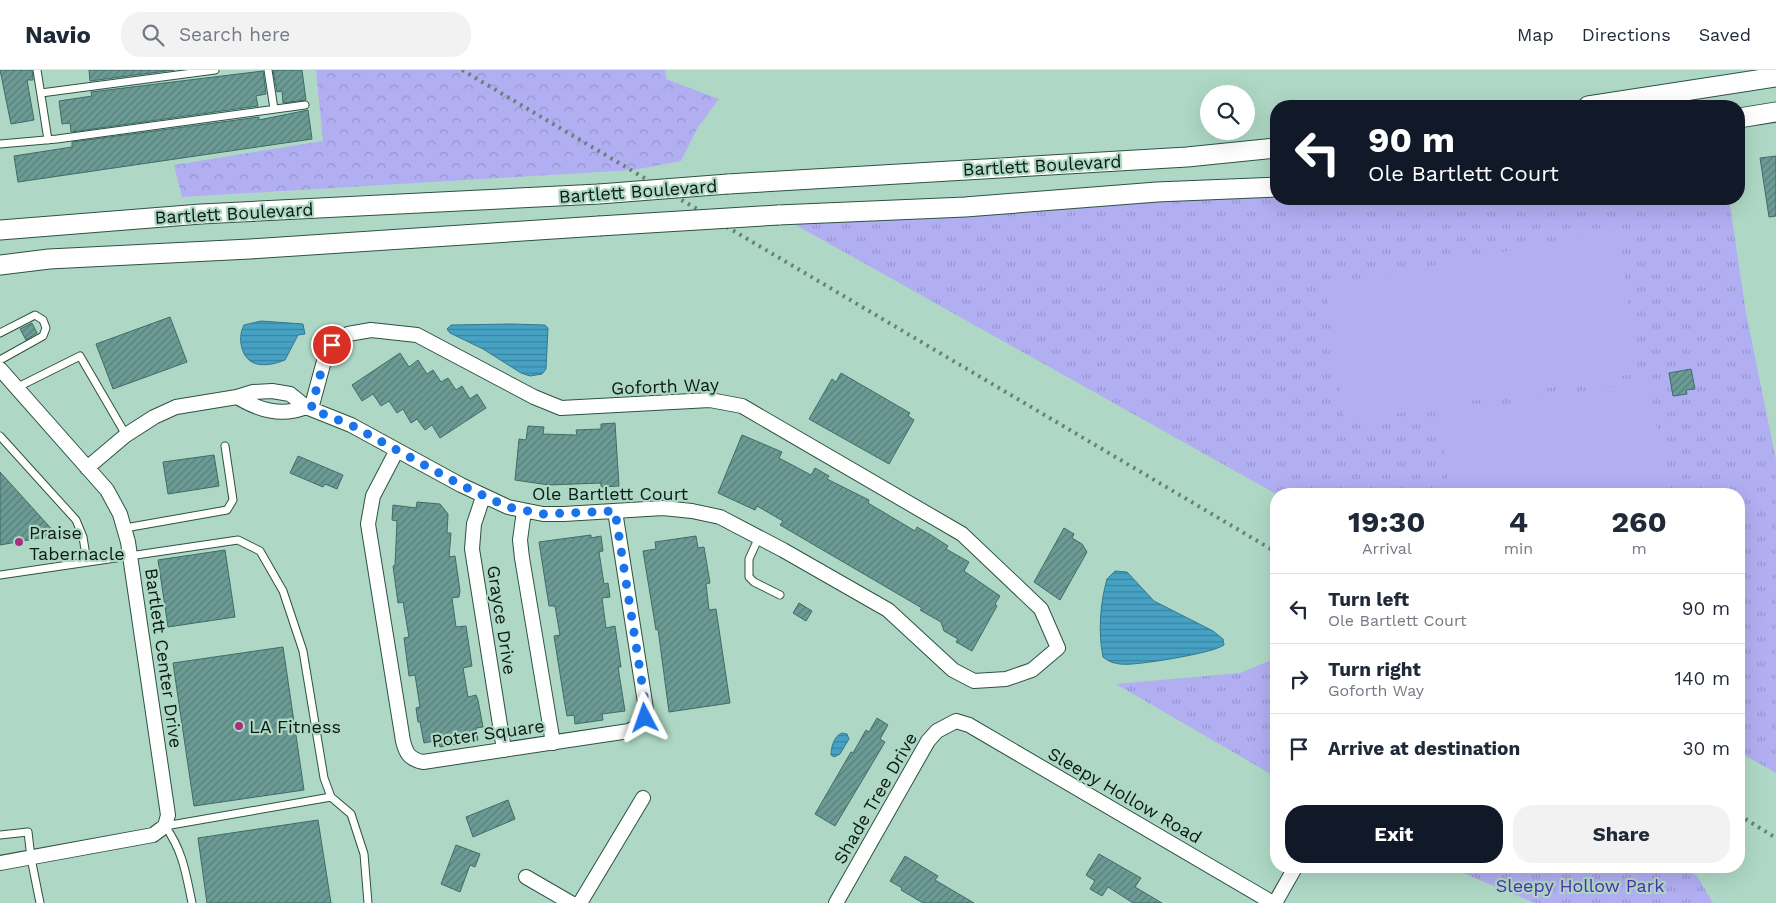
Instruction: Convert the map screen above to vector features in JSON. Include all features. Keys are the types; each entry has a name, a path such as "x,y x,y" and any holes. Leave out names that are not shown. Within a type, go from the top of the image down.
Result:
{"main road":[{"path":"1627,100 1776,77"},
{"path":"1745,117 1776,112"},
{"name":"Bartlett Boulevard","path":"0,230 201,214 599,194 728,184 1187,157 1270,149"},
{"name":"Bartlett Boulevard","path":"0,265 49,259 250,249 778,215 965,207 1157,192 1270,187"}],"street":[{"name":"Goforth Way","path":"309,408 324,361 332,345 348,334 370,330 417,335 534,397 561,408 710,400 742,406 962,534 1041,609 1058,648"},
{"name":"Bartlett Center Drive","path":"1,369 107,490 125,528 168,815 165,826"},
{"name":"Ole Bartlett Court","path":"88,468 126,435 154,417 176,406 272,390 290,394 309,408 333,416 483,497 524,511 564,514 663,508 692,511 720,517 760,537 888,610 953,670 974,681 1006,679 1032,670 1058,648"},
{"path":"237,397 266,411 286,413 309,408"},
{"name":"Poter Square","path":"397,450 373,496 368,524 406,751 408,756 423,762 629,731 637,728 645,718 646,709 615,511"},
{"name":"Grayce Drive","path":"483,497 474,524 472,549 504,750"},
{"name":"Grayce Drive","path":"524,511 520,540 522,558 552,743"},
{"name":"Shade Tree Drive","path":"840,902 928,741 937,732 956,721"},
{"name":"Sleepy Hollow Road","path":"956,721 969,725 1274,903"},
{"path":"580,903 643,798"},
{"path":"0,863 146,837 158,833 165,826"},
{"path":"1274,903 1292,873"},
{"path":"526,877 571,903"}],"lane":[{"path":"36,70 48,140"},
{"path":"41,93 215,70"},
{"path":"268,70 274,109"},
{"path":"0,144 48,140 306,105"},
{"path":"0,332 34,315 43,320 46,328 43,336 1,369"},
{"path":"16,388 80,356 126,435"},
{"path":"0,436 76,520 83,537 87,562"},
{"path":"125,528 227,510 233,500 225,446"},
{"path":"760,537 748,558 749,577 754,582 780,595"},
{"path":"0,575 238,540 260,550 283,591 303,651 324,778 331,797 352,814 364,854 368,903"},
{"path":"192,903 182,858 176,842 165,826 331,797"},
{"path":"0,835 28,832 40,903"}],"green space":[{"path":"316,70 665,70 666,79 719,99 698,127 681,161 633,170 182,197 174,165 323,141"},
{"path":"1270,187 1270,205 1730,205 1746,313 1776,460 1776,773 1745,755 1745,488 1270,488 1270,491 778,215"},
{"path":"1617,230 1639,373 1345,422 1325,286"},
{"path":"1649,381 1667,488 1450,488 1438,415"},
{"path":"1270,660 1270,774 1116,684 1240,673"},
{"name":"Sleepy Hollow Park","path":"1463,873 1692,873 1697,876 1713,903 1535,903"}],"water":[{"path":"261,321 303,324 305,334 298,335 285,360 278,363 257,364 251,362 243,352 241,332 244,325"},
{"path":"451,325 545,325 548,328 546,369 542,374 530,376 521,373 483,349 450,333 447,329"},
{"path":"1115,571 1127,572 1154,601 1213,631 1223,639 1224,645 1195,654 1140,663 1113,663 1103,657 1100,628 1101,608 1107,579"},
{"path":"839,734 847,734 849,739 840,754 834,757 831,755 832,745"}],"building":[{"path":"0,70 32,70 33,80 27,80 34,120 11,124"},
{"path":"89,70 174,70 90,81"},
{"path":"273,70 302,70 306,100 283,103 282,91 277,92"},
{"path":"263,71 266,94 256,96 258,106 71,132 70,123 62,124 59,101 92,96 91,92"},
{"path":"308,110 312,139 18,182 14,156 72,147 72,142 259,117 259,120"},
{"path":"1776,156 1776,216 1769,217 1760,158"},
{"path":"170,317 187,362 113,389 96,344"},
{"path":"32,323 37,333 26,340 20,329"},
{"path":"400,353 409,367 418,360 427,374 433,370 441,382 448,378 456,390 462,386 470,399 477,394 486,408 440,438 432,425 425,430 417,419 411,423 403,409 397,413 389,401 381,406 373,394 362,401 352,385"},
{"path":"1691,369 1695,389 1686,390 1687,394 1673,396 1669,373"},
{"path":"841,373 910,413 908,416 914,420 889,464 809,419 832,379 836,382"},
{"path":"615,423 619,486 601,487 601,483 549,485 515,480 519,439 526,440 528,426 544,427 543,434 577,435 576,430 601,429 601,424"},
{"path":"742,435 782,452 779,458 811,475 815,468 829,476 827,479 869,500 868,503 915,531 917,527 931,535 948,546 946,549 969,562 964,571 1000,596 995,604 997,606 972,651 956,642 958,639 944,631 941,622 920,610 922,608 780,525 783,521 757,506 755,510 718,493"},
{"path":"214,455 219,486 168,494 163,462"},
{"path":"298,456 343,475 337,489 325,484 323,487 290,473"},
{"path":"0,472 57,535 0,545"},
{"path":"417,502 440,504 448,514 447,533 451,533 449,557 455,556 460,591 459,597 452,598 456,627 466,626 472,666 463,668 468,697 476,695 483,727 476,728 478,740 440,747 439,740 424,743 420,722 418,722 416,708 420,707 415,675 409,676 404,638 409,637 403,602 398,603 393,566 395,565 397,521 392,520 393,505 416,508"},
{"path":"1064,528 1074,534 1072,538 1082,544 1087,552 1060,600 1034,582"},
{"path":"591,535 591,538 601,536 603,551 599,552 604,584 608,583 610,597 602,598 606,628 615,626 621,667 618,667 625,711 602,714 603,720 575,724 574,715 567,716 554,636 560,635 555,606 549,606 539,542"},
{"path":"696,536 698,548 704,547 710,583 706,584 709,610 716,609 730,703 669,712 658,629 656,630 643,551 656,549 655,542"},
{"path":"225,550 235,617 168,627 158,560"},
{"path":"799,603 812,611 806,621 793,613"},
{"name":"LA Fitness","path":"283,647 304,790 194,806 173,663"},
{"path":"877,718 888,725 880,739 885,742 835,826 815,814 851,752 853,753 866,730 869,732"},
{"path":"508,800 515,819 473,837 466,817"},
{"path":"318,820 331,903 207,903 198,838"},
{"path":"456,845 480,854 475,867 470,865 460,892 441,884"},
{"path":"1099,854 1141,878 1135,887 1162,903 1133,903 1108,887 1102,896 1090,889 1095,881 1086,875"},
{"path":"905,856 938,876 935,880 974,903 923,903 901,890 902,888 890,881"}],"railway":[{"path":"462,70 1270,548"},
{"path":"1745,819 1776,838"}],"place":[{"name":"Praise Tabernacle","path":"19,542"},
{"name":"LA Fitness","path":"239,726"}],"route":[{"path":"332,345 324,361 311,409 333,416 483,497 508,507 543,514 615,511 646,709 645,718"}]}
